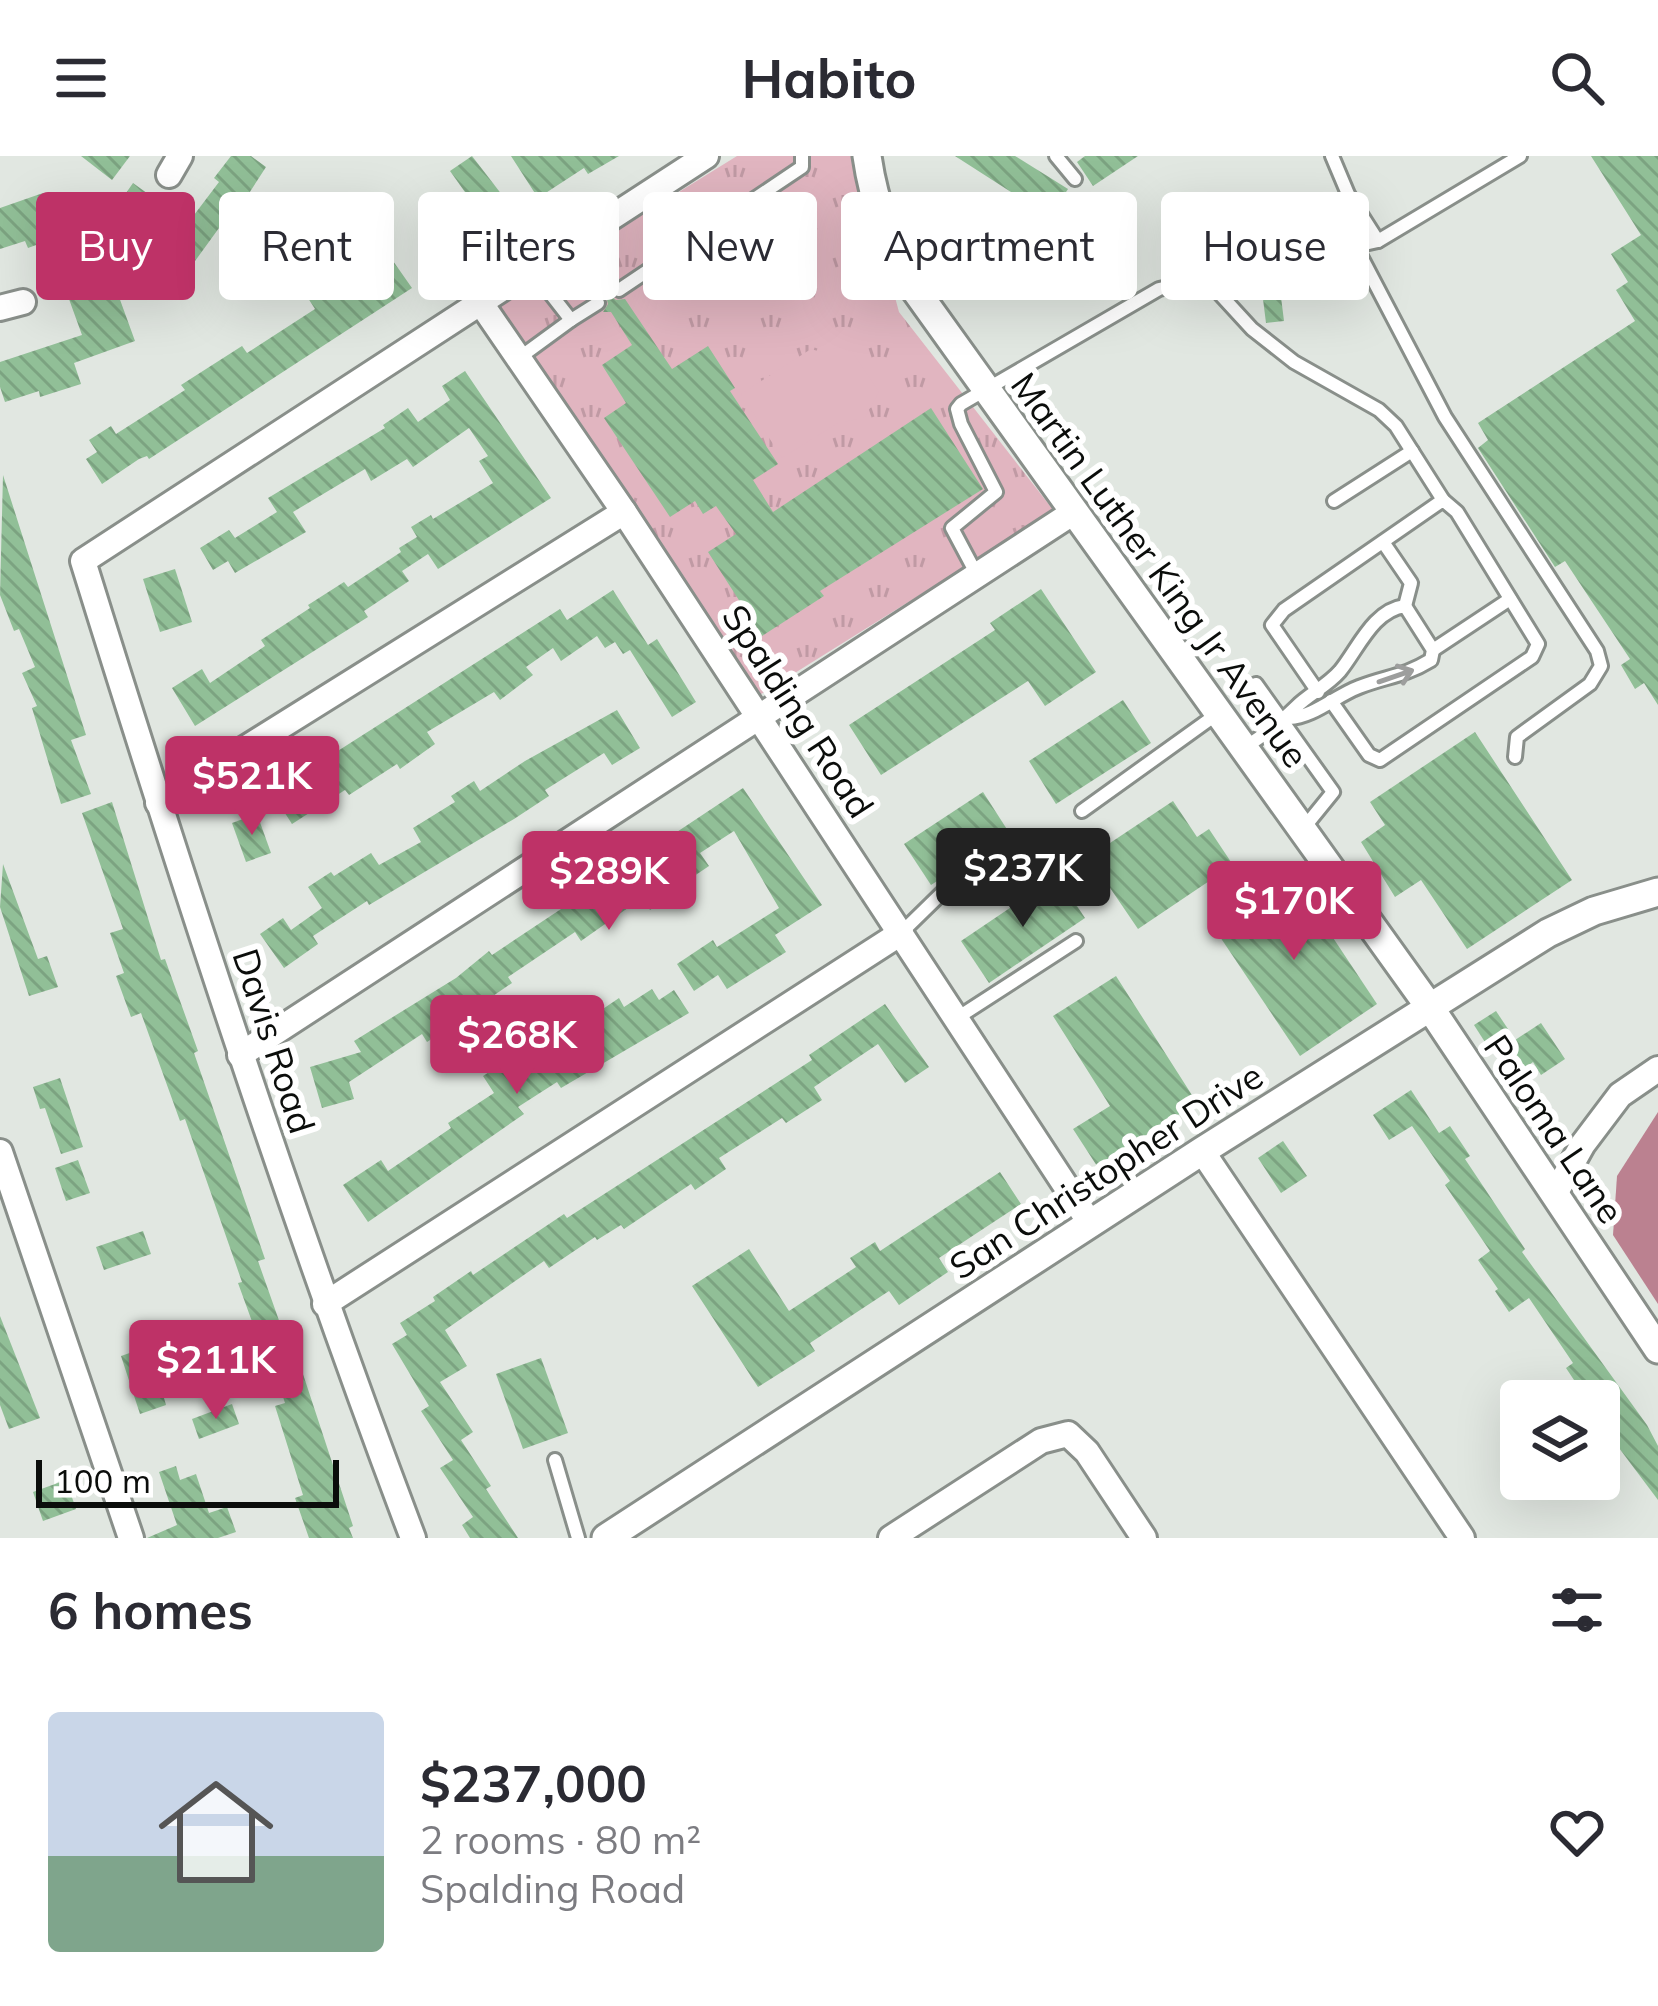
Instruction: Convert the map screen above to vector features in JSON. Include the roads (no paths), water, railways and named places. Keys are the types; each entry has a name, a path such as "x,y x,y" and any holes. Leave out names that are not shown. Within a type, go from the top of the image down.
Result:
{"street":[{"path":"619,212 706,156"},
{"name":"Martin Luther King Jr Avenue","path":"867,156 871,187 889,243 916,291 1431,1009"},
{"name":"Spalding Road","path":"479,302 625,512 1090,1223"},
{"name":"Davis Road","path":"413,1538 325,1304 240,1054 82,560 479,302"},
{"path":"158,803 625,512"},
{"path":"240,1054 1074,512"},
{"name":"San Christopher Drive","path":"606,1538 1202,1150 1548,933 1594,910 1658,892"},
{"path":"325,1304 902,933"},
{"name":"Paloma Lane","path":"1431,1009 1658,1349"},
{"path":"1555,1194 1583,1144 1620,1095 1658,1069"},
{"path":"1202,1150 1462,1538"},
{"path":"0,1152 131,1538"},
{"path":"891,1538 1040,1441 1067,1435 1087,1452 1144,1538"}],"lane":[{"path":"619,290 802,167 802,156"},
{"path":"1056,156 1075,179"},
{"path":"1332,156 1348,194 1378,241"},
{"path":"1369,243 1520,156"},
{"path":"1369,272 1444,417 1597,652 1600,666 1591,683 1517,737 1515,757"},
{"path":"977,575 952,527 996,492 961,424 958,406 1161,289"},
{"path":"555,300 571,320"},
{"path":"1225,300 1252,329 1294,362 1379,410 1443,500 1457,512 1538,644 1532,657 1380,760 1369,755 1331,701"},
{"path":"518,358 598,304"},
{"path":"1334,501 1412,451"},
{"path":"1318,692 1272,625 1284,610 1443,500"},
{"path":"1286,720 1303,717 1359,687 1405,676 1431,660 1433,650 1405,606 1411,583 1383,542"},
{"path":"1433,650 1510,599"},
{"path":"1244,749 1286,720 1337,674 1375,622 1405,606"},
{"path":"1256,684 1333,792 1303,830"},
{"path":"1082,811 1218,713"},
{"path":"902,933 944,890 1021,844"},
{"path":"957,1018 1076,940"},
{"path":"555,1460 578,1538"}]}
